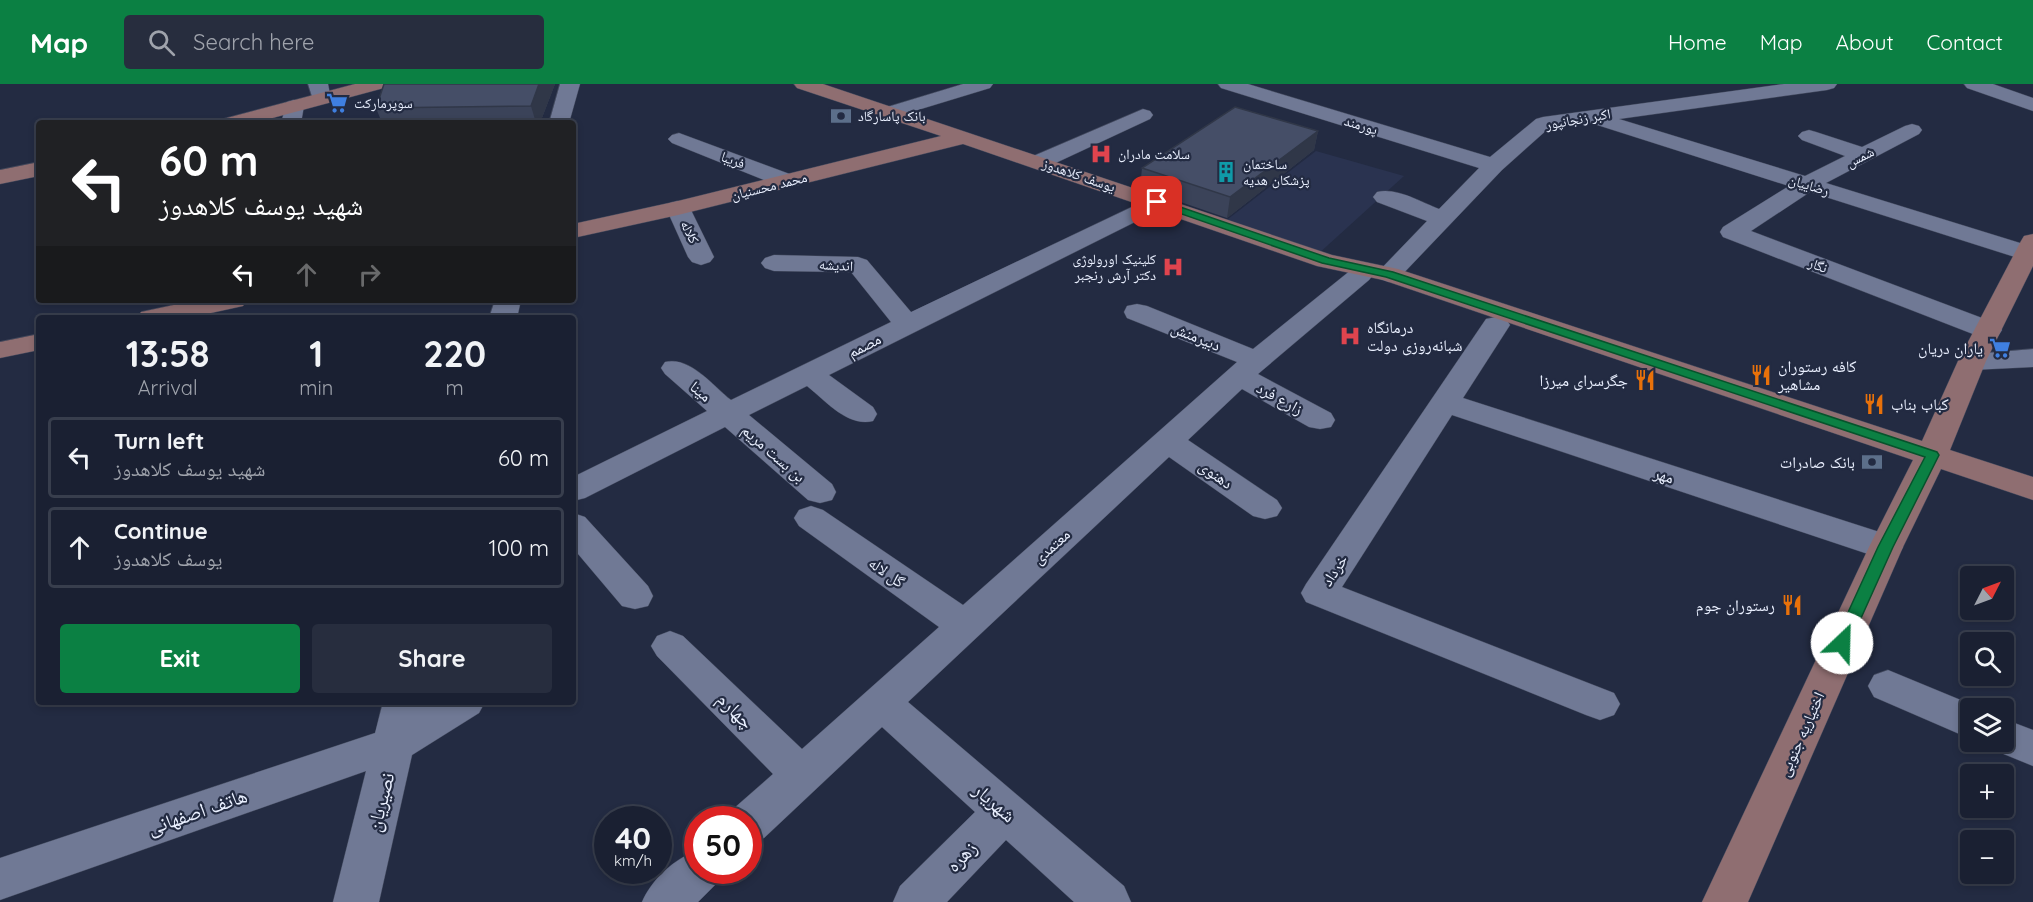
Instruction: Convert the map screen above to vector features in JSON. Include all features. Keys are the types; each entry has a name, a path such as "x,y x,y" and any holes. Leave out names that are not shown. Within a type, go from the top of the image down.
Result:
{"main road":[{"path":"253,120 292,115 319,92 377,84"},
{"name":"یوسف کلاهدوز","path":"804,84 1326,261 1374,275"},
{"name":"محمد محسنیان","path":"576,230 678,208 964,137"},
{"path":"0,177 36,170"},
{"name":"اختیاریه جنوبی","path":"1735,899 1886,547 1928,462 1972,362 2030,247"},
{"path":"1374,275 1410,297 1496,325 1928,462 2033,489"},
{"path":"1374,275 1928,462 2033,505"},
{"path":"165,315 220,303"},
{"path":"0,350 36,343"}],"street":[{"path":"560,120 570,84"},
{"path":"891,112 983,84"},
{"name":"پورمند","path":"1228,84 1494,165"},
{"name":"اکبر زنجانپور","path":"1374,275 1442,218 1494,165 1543,123 1684,104 1761,88 1827,84"},
{"path":"1974,84 2033,105"},
{"path":"1657,89 1684,104"},
{"path":"1039,162 1143,115"},
{"name":"رضاییان","path":"1591,116 1807,184 2030,247"},
{"name":"شمس","path":"1807,184 1912,130"},
{"path":"1809,136 1864,155"},
{"name":"فریبا","path":"679,139 787,181"},
{"name":"نگار","path":"1807,184 1732,232 1988,330"},
{"path":"1384,197 1442,218"},
{"name":"مصمم","path":"576,489 906,323 1157,202"},
{"name":"کلاله","path":"678,208 701,257"},
{"name":"اندیشه","path":"774,263 858,265 906,323"},
{"name":"معتمدی","path":"762,811 1247,368 1374,275"},
{"name":"دبیرمنش","path":"1137,312 1247,368"},
{"name":"خرداد","path":"1496,325 1319,593 1600,704"},
{"path":"1972,362 2033,358"},
{"name":"زارع فرد","path":"1247,368 1320,420"},
{"name":"مینا","path":"675,369 728,413"},
{"path":"808,373 862,414"},
{"name":"مهر","path":"1443,402 1886,547"},
{"name":"بن بست مریم","path":"728,413 815,505"},
{"name":"دهنوی","path":"1168,441 1265,508"},
{"name":"گل لاله","path":"815,505 964,625"},
{"path":"576,528 635,596"},
{"name":"چهارم","path":"670,646 801,775"},
{"path":"1888,686 1960,717"},
{"name":"شهریار","path":"880,702 1108,902"},
{"name":"نصیریان","path":"356,902 402,705"},
{"name":"هاتف اصفهانی","path":"0,879 394,744 460,705"},
{"path":"2014,740 2033,749"},
{"name":"زهره","path":"916,902 1005,811"},
{"path":"665,902 684,884"}],"shaded area":[{"path":"1316,151 1404,176 1317,255 1223,223"}],"building":[{"path":"384,84 539,84 531,106 376,108"},
{"path":"1235,107 1318,131 1230,197 1142,168"}],"place":[{"name":"سوپرمارکت","path":"337,103"},
{"name":"بانک پاسارگاد","path":"841,116"},
{"name":"سلامت مادران","path":"1101,154"},
{"name":"ساختمان پزشکان هدیه","path":"1226,172"},
{"name":"کلینیک اورولوژی دکتر آرش رنجبر","path":"1173,267"},
{"name":"درمانگاه شبانه‌روزی دولت","path":"1350,336"},
{"name":"یاران دریان","path":"2000,348"},
{"name":"کافه رستوران مشاهیر","path":"1761,375"},
{"name":"جگرسرای میرزا","path":"1645,380"},
{"name":"کباب بناب","path":"1874,404"},
{"name":"بانک صادرات","path":"1872,462"},
{"name":"رستوران جوم","path":"1792,605"}],"route":[{"path":"1157,202 1326,261 1389,274 1932,455 1842,643"}]}
